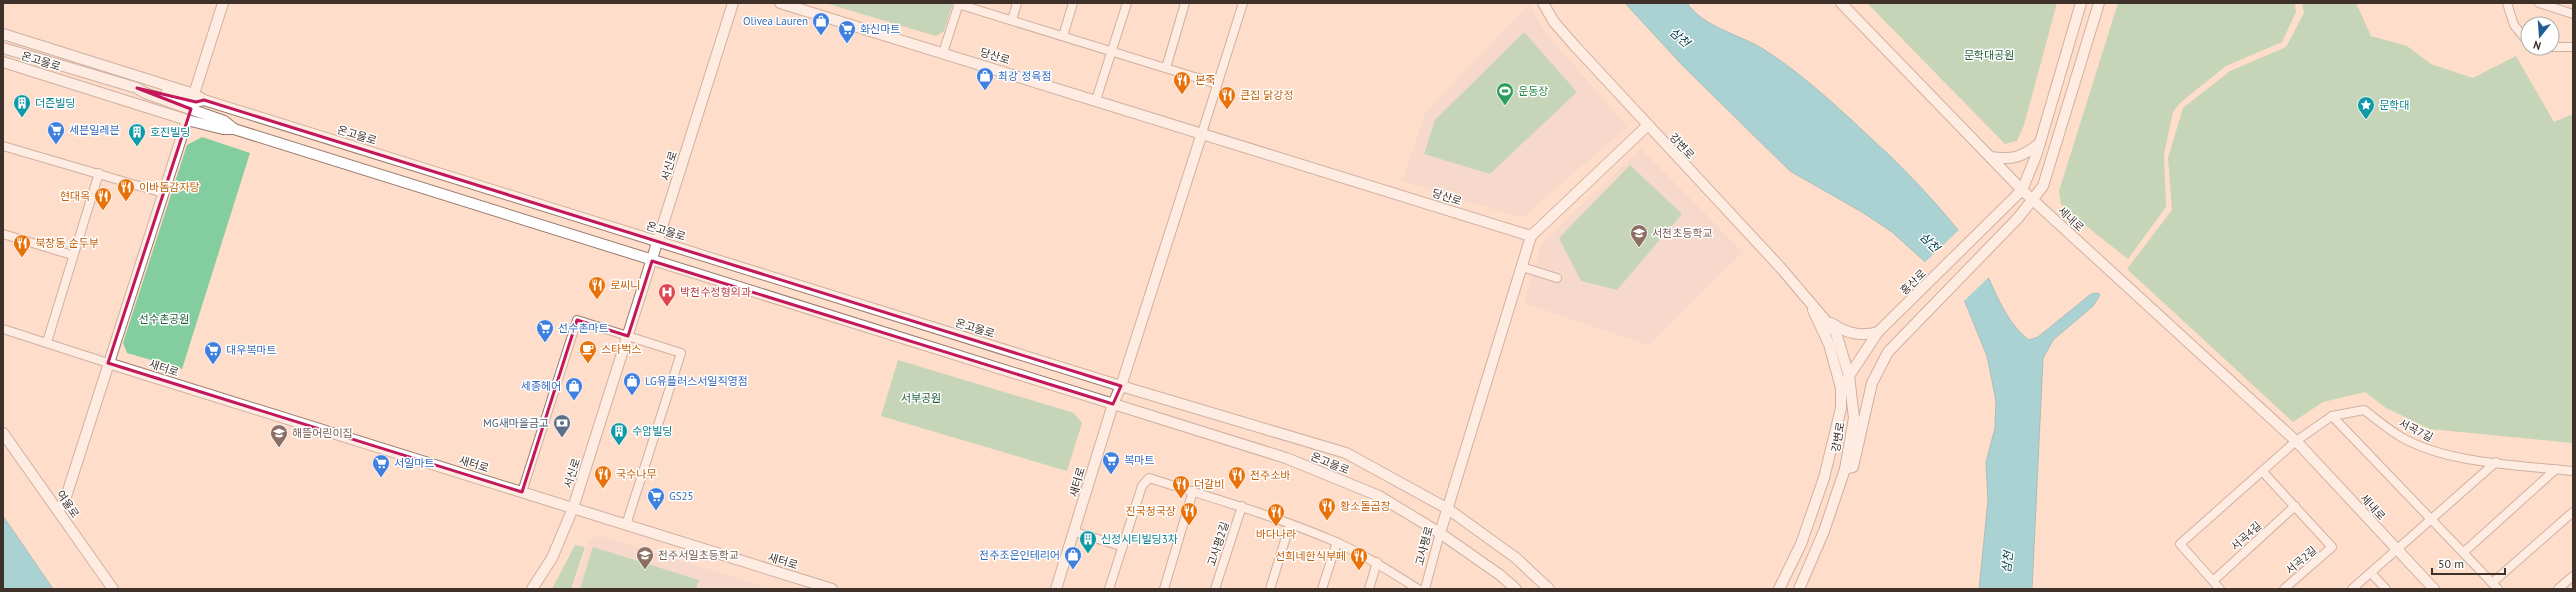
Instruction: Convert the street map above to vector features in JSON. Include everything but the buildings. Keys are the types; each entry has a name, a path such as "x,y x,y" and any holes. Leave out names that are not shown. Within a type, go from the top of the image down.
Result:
{"street":[{"path":"194,94 223,3"},
{"name":"서신로","path":"532,589 552,558 573,508 733,3"},
{"name":"당산로","path":"780,3 1531,236"},
{"path":"943,53 958,3 1218,84"},
{"path":"1012,20 1017,3"},
{"path":"1063,36 1073,3"},
{"path":"1096,100 1127,3"},
{"path":"1166,68 1185,3"},
{"path":"1113,404 1121,386 1243,3"},
{"name":"강변로","path":"1543,3 1554,22 1647,126 1809,300 1836,333 1849,376 1854,418 1845,468"},
{"name":"세내로","path":"1841,3 2022,190 2296,441 2395,550 2434,589"},
{"name":"홍산로","path":"1779,589 1801,544 1824,478 1841,408 1842,388 1878,332 2007,207 2022,190 2030,175 2081,3"},
{"path":"1799,589 1824,531 1845,468 1852,467 1872,383 1888,352 2018,218 2043,186 2099,3"},
{"path":"2507,3 2514,26 2520,33"},
{"path":"2539,3 2573,14"},
{"name":"온고을로","path":"3,34 194,94 204,100 659,240 1121,386 1346,453 1448,509 1516,558 1549,589"},
{"path":"2560,47 2573,47"},
{"name":"온고을로","path":"3,48 137,88 145,93 224,121 234,129"},
{"name":"온고을로","path":"3,62 187,120 223,129 234,129 652,261 1286,458 1378,496 1440,533 1500,575 1516,589"},
{"name":"온고을로","path":"137,88 147,88 196,102 204,100"},
{"path":"58,509 64,503 187,120"},
{"path":"1448,509 1531,236 1647,126"},
{"path":"1990,158 2009,160 2026,154 2040,143"},
{"path":"3,146 163,193"},
{"path":"47,342 72,255 99,173"},
{"path":"3,234 72,255"},
{"path":"1522,267 1557,278"},
{"name":"강변로","path":"1809,300 1829,344 1842,388"},
{"path":"522,492 577,320 628,336 681,353 626,525"},
{"path":"1826,320 1851,333 1867,335 1878,332"},
{"name":"새터로","path":"3,329 832,589"},
{"name":"새터로","path":"1056,589 1075,532 1113,404"},
{"name":"서곡7길","path":"2296,441 2332,416 2364,410 2401,437 2429,449 2496,462 2573,470"},
{"path":"2332,416 2432,518 2495,586 2573,512"},
{"name":"여울로","path":"3,433 113,589"},
{"path":"2220,589 2180,544 2296,441"},
{"path":"2352,589 2496,462"},
{"path":"2464,552 2556,469"},
{"path":"2262,471 2295,506"},
{"path":"1108,589 1142,486 1150,478 1242,506 1337,542 1377,562 1418,589"},
{"path":"1164,589 1193,492"},
{"name":"고사평2길","path":"1215,589 1242,506"},
{"name":"서곡2길","path":"2284,589 2332,547 2295,506"},
{"name":"서곡4길","path":"2213,581 2295,506"},
{"name":"고사평로","path":"1425,589 1448,509"},
{"path":"1270,589 1290,524"},
{"path":"1075,532 1121,546"},
{"path":"1322,589 1337,542"},
{"path":"1369,589 1377,562"},
{"path":"2371,573 2386,589"},
{"path":"2558,589 2573,576"}],"highlighted area":[{"path":"137,88 196,102 204,100 1121,386 1113,404 652,261 628,336 577,320 522,492 108,363 191,109"}],"shaded area":[{"path":"1529,4 1545,32 1627,127 1522,218 1402,181 1426,112"},
{"name":"서천초등학교","path":"1641,149 1743,252 1649,345 1524,303 1542,243"},
{"name":"전주서일초등학교","path":"600,536 762,586 761,589 573,589 590,540"}],"green space":[{"path":"825,3 953,3 944,31 936,36"},
{"name":"문학대공원","path":"1867,3 2057,3 2024,125 2017,141 2005,144"},
{"path":"2118,3 2295,3 2296,12 2282,42 2226,66 2181,102 2173,112 2164,154 2166,207 2128,259 2076,218 2061,204 2059,191"},
{"path":"2302,3 2356,3 2371,36 2407,46 2431,64 2473,78 2516,56 2554,122 2573,114 2573,443 2430,429 2386,408 2365,392 2323,402 2293,422 2127,269 2172,210 2168,158 2183,108 2230,71 2286,47 2304,13"},
{"name":"운동장","path":"1524,32 1577,92 1490,174 1424,154 1435,120"},
{"name":"선수촌공원","path":"202,137 250,153 182,369 127,353 123,343 187,145"},
{"path":"1630,165 1682,214 1617,290 1581,281 1559,238"},
{"name":"서부공원","path":"898,360 1074,413 1082,423 1067,471 881,416"},
{"path":"575,545 585,547 571,589 552,589"},
{"path":"593,547 699,580 696,589 580,589"}],"water":[{"name":"삼천","path":"1625,3 1687,3 1703,19 1766,51 1814,87 1845,114 1912,178 1963,236 1981,263 2001,304 2013,324 2029,340 2038,337 2091,294 2098,293 2100,295 2093,306 2053,340 2043,358 2032,589 1979,589 1988,501 1986,462 1995,428 1996,401 1987,356 1965,302 1954,288 1892,232 1862,212 1790,171 1684,67"},
{"path":"3,516 53,589 3,589"}],"pier":[{"path":"1959,230 1982,262 1989,277 1963,302 1923,264"}],"place":[{"name":"Olivea Lauren","path":"821,36"},
{"name":"화신마트","path":"847,44"},
{"name":"최강 정육점","path":"985,91"},
{"name":"본죽","path":"1182,95"},
{"name":"운동장","path":"1505,106"},
{"name":"큰집 닭강정","path":"1227,110"},
{"name":"더즌빌딩","path":"22,118"},
{"name":"문학대","path":"2366,120"},
{"name":"세븐일레븐","path":"56,145"},
{"name":"호진빌딩","path":"137,147"},
{"name":"이바돔감자탕","path":"126,202"},
{"name":"현대옥","path":"103,211"},
{"name":"서천초등학교","path":"1639,248"},
{"name":"북창동 순두부","path":"22,258"},
{"name":"로씨니","path":"597,300"},
{"name":"박천수정형외과","path":"667,307"},
{"name":"선수촌마트","path":"545,343"},
{"name":"스타벅스","path":"588,364"},
{"name":"대우복마트","path":"213,365"},
{"name":"LG유플러스서일직영점","path":"632,396"},
{"name":"세종헤어","path":"574,401"},
{"name":"MG새마을금고","path":"562,438"},
{"name":"수암빌딩","path":"619,446"},
{"name":"해뜰어린이집","path":"279,448"},
{"name":"복마트","path":"1111,475"},
{"name":"서일마트","path":"381,478"},
{"name":"국수나무","path":"603,489"},
{"name":"전주소바","path":"1237,490"},
{"name":"더갈비","path":"1181,499"},
{"name":"GS25","path":"656,511"},
{"name":"황소돌곱창","path":"1327,521"},
{"name":"진국청국장","path":"1189,526"},
{"name":"바다나라","path":"1276,527"},
{"name":"신정시티빌딩3차","path":"1088,554"},
{"name":"전주서일초등학교","path":"645,570"},
{"name":"전주조은인테리어","path":"1073,570"},
{"name":"선희네한식부페","path":"1359,571"}]}
